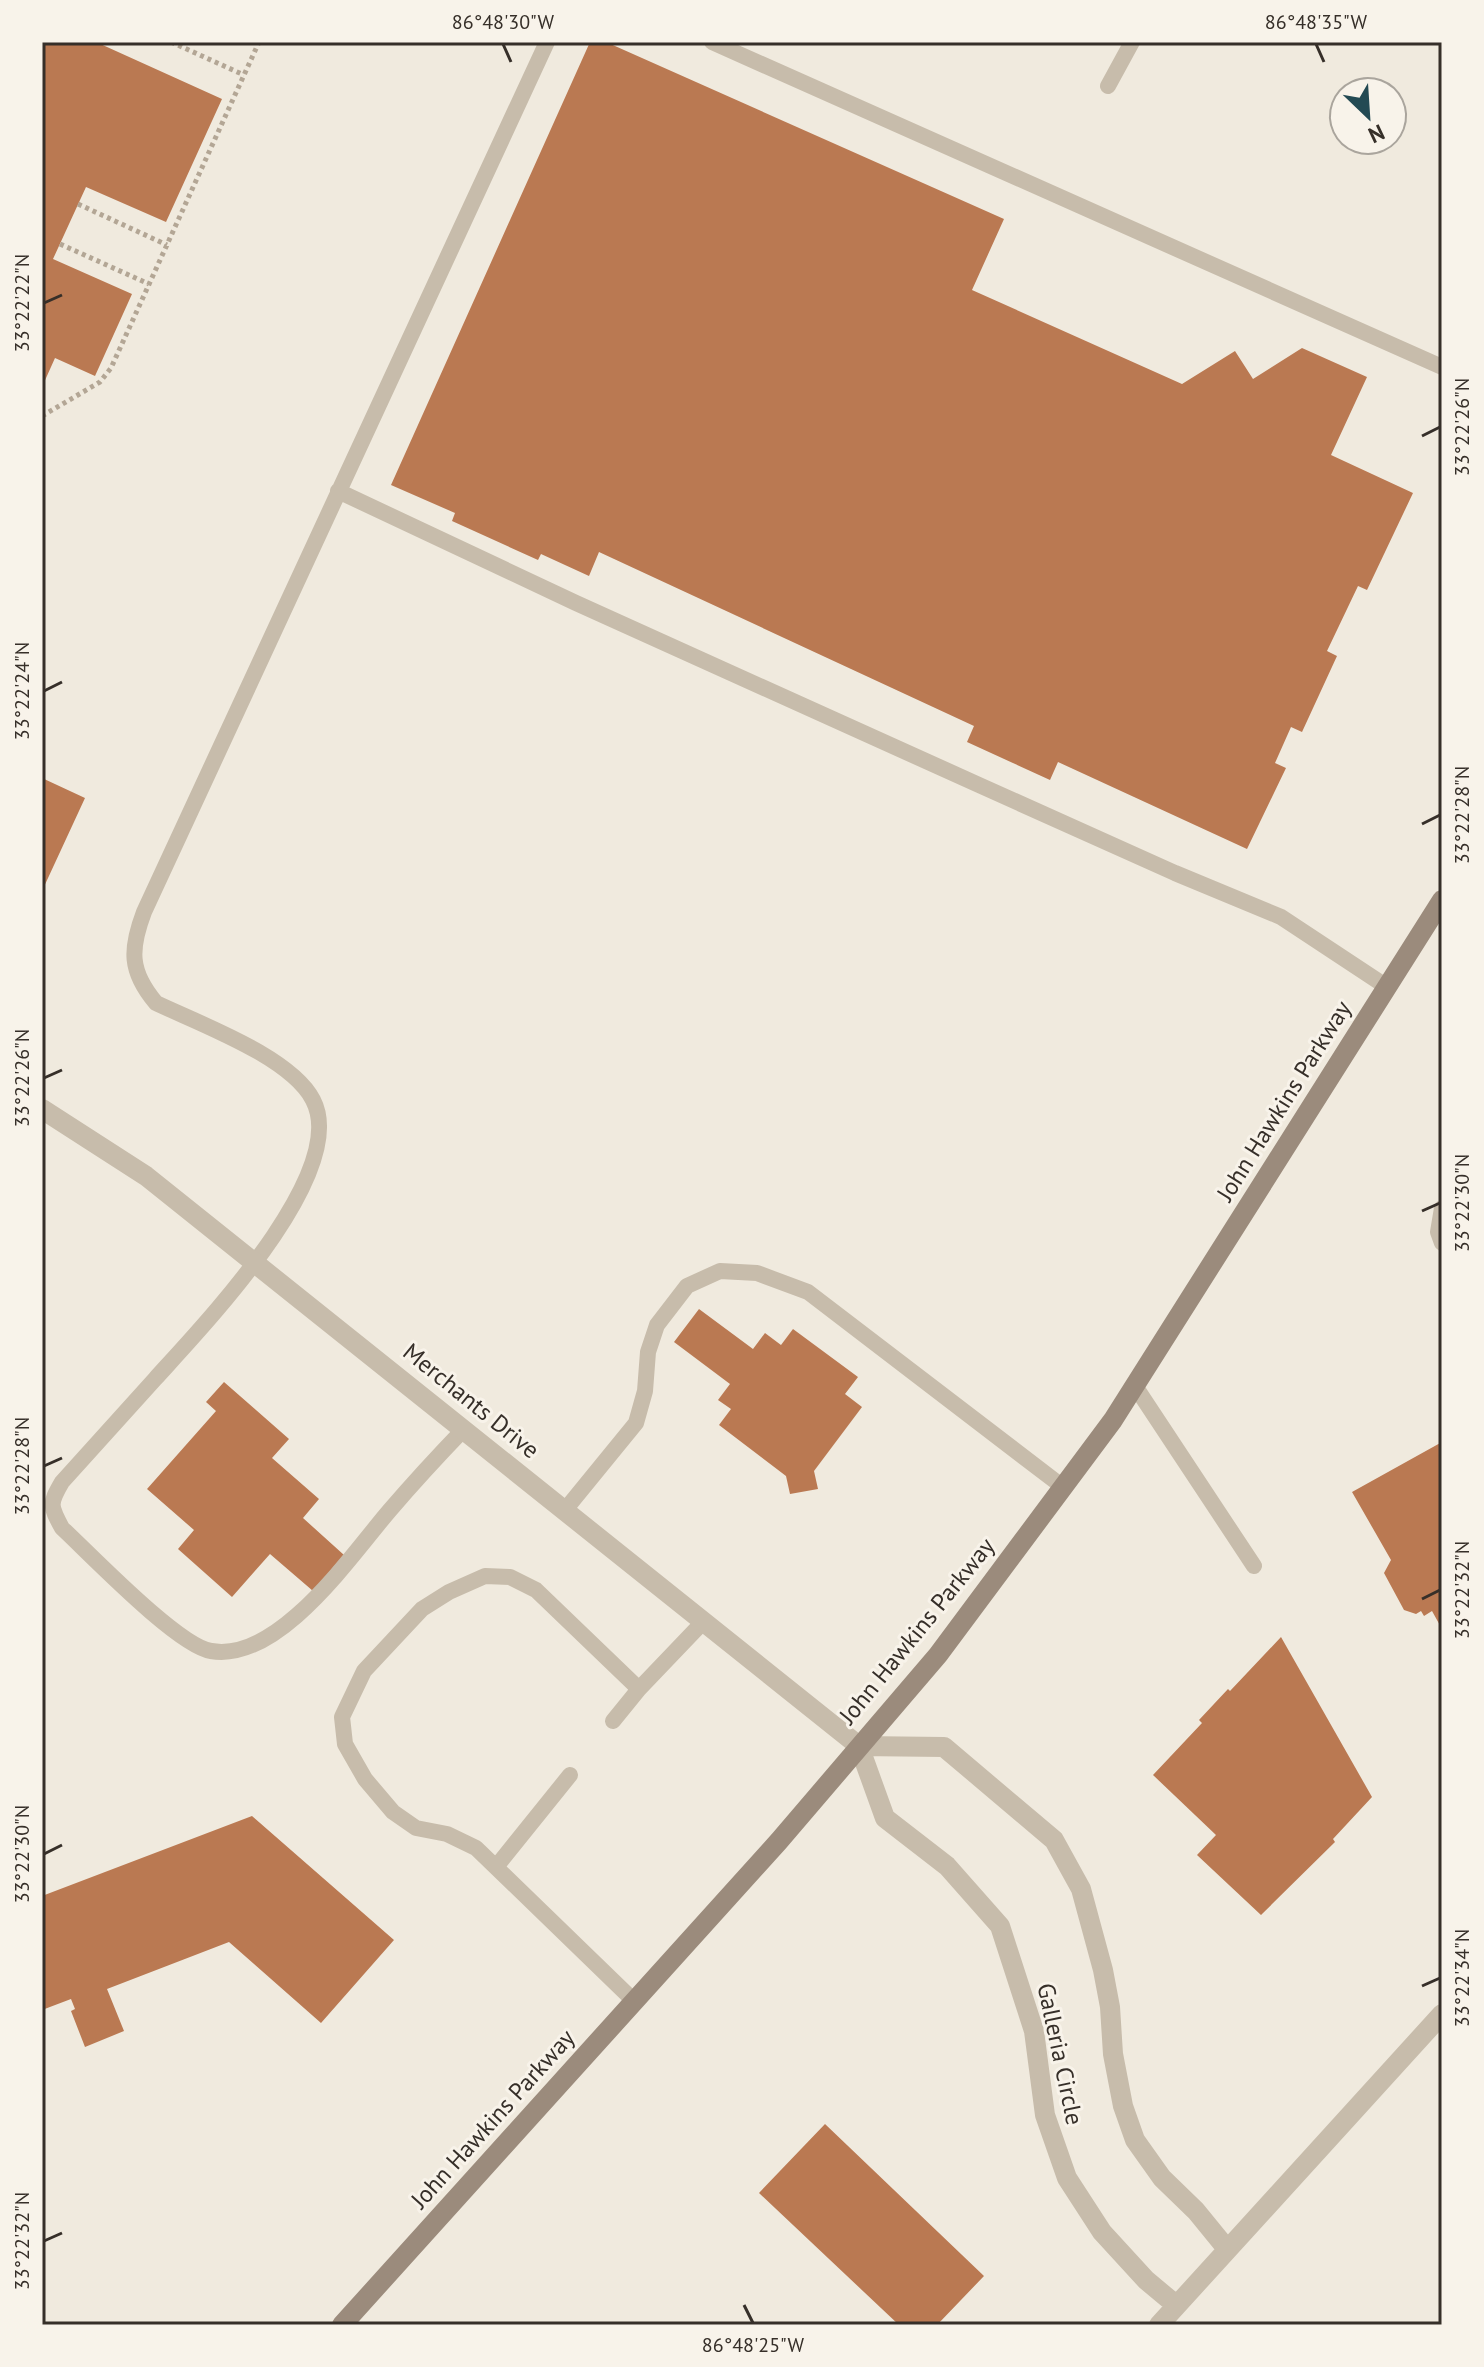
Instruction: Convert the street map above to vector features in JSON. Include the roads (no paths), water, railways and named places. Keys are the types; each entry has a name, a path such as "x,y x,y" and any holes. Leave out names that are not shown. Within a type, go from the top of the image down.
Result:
{"main road":[{"name":"John Hawkins Parkway","path":"342,2325 779,1841 938,1655 1113,1420 1440,906"}],"street":[{"name":"Merchants Drive","path":"42,1109 126,1161 255,1261 859,1746"},
{"path":"859,1746 944,1747 1054,1840 1081,1889 1103,1970 1123,2106 1135,2140 1162,2178 1196,2211 1227,2249"},
{"name":"Galleria Circle","path":"859,1746 885,1818 947,1866 1000,1926 1034,2031 1045,2115 1067,2178 1102,2232 1146,2280 1176,2305"},
{"path":"1159,2325 1442,2014"}],"lane":[{"path":"464,1429 431,1462 308,1608 275,1633 244,1649 211,1651 183,1639 62,1528 52,1510 52,1500 62,1482 225,1301 293,1206 312,1166 318,1147 320,1122 313,1099 273,1060 156,1003 142,987 134,966 135,938 144,912 547,42"},
{"path":"712,42 1442,367"},
{"path":"1108,86 1132,42"},
{"path":"338,491 576,603 952,773 1281,917 1387,987"},
{"path":"1442,1208 1438,1232 1442,1243"},
{"path":"565,1510 636,1423 645,1391 648,1352 657,1325 687,1286 720,1271 757,1273 808,1292 1063,1487"},
{"path":"1135,1386 1254,1566"},
{"path":"634,2001 476,1848 447,1834 416,1828 393,1812 365,1779 345,1744 342,1717 364,1671 422,1609 449,1592 485,1576 510,1577 536,1590 639,1689"},
{"path":"613,1721 704,1621"},
{"path":"496,1867 570,1775"}]}
